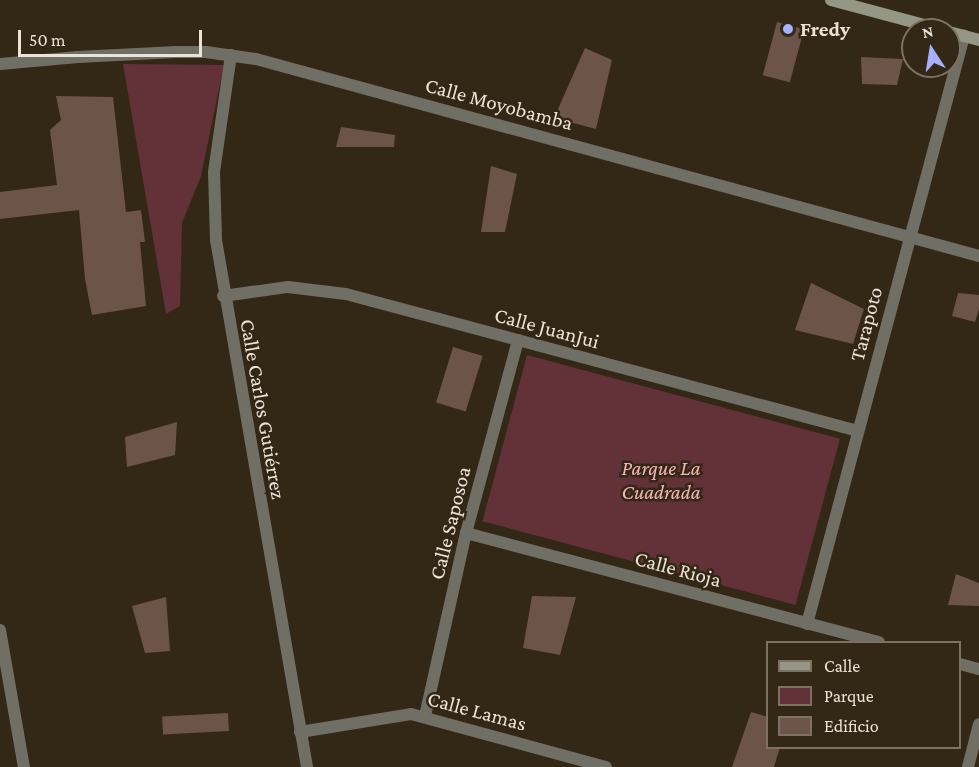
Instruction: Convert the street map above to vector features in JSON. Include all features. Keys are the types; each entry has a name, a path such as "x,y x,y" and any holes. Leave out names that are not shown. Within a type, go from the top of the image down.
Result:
{"street":[{"path":"831,0 901,19"},
{"path":"961,35 979,40"},
{"name":"Tarapoto","path":"807,624 964,36"},
{"name":"Calle Moyobamba","path":"0,64 144,53 206,52 282,65 979,256"},
{"name":"Calle Carlos Gutiérrez","path":"231,55 213,193 216,240 223,296 307,767"},
{"name":"Calle JuanJui","path":"223,296 288,287 346,294 858,431"},
{"name":"Calle Saposoa","path":"424,716 466,533 518,340"},
{"name":"Calle Rioja","path":"466,533 875,641"},
{"path":"0,630 2,655 24,767"},
{"path":"961,664 979,669"},
{"name":"Calle Lamas","path":"300,732 394,715 424,716 603,767"},
{"path":"968,767 979,724"}],"green space":[{"path":"123,64 224,65 201,176 182,223 180,306 166,314"},
{"name":"Parque La Cuadrada","path":"527,355 840,439 795,605 482,521"}],"building":[{"path":"777,22 804,29 790,82 763,75"},
{"path":"585,48 612,60 596,129 554,118"},
{"path":"861,57 901,59 897,85 862,84"},
{"path":"56,96 113,97 126,212 141,210 145,242 140,242 146,306 92,315 85,279 79,210 0,219 0,192 57,185 50,130 61,120"},
{"path":"341,127 395,135 394,147 336,147"},
{"path":"491,166 517,174 505,232 481,232"},
{"path":"811,283 864,309 853,344 795,330"},
{"path":"958,293 979,295 979,309 975,322 952,316"},
{"path":"453,347 483,356 466,412 436,402"},
{"path":"177,422 175,455 127,467 125,437"},
{"path":"956,574 979,583 979,606 948,605"},
{"path":"532,596 576,597 560,655 523,648"},
{"path":"166,597 170,651 145,653 132,606"},
{"path":"751,712 766,716 766,749 779,749 774,767 732,767"},
{"path":"228,713 229,731 163,734 162,716"}],"place":[{"name":"Fredy","path":"788,29"}]}
